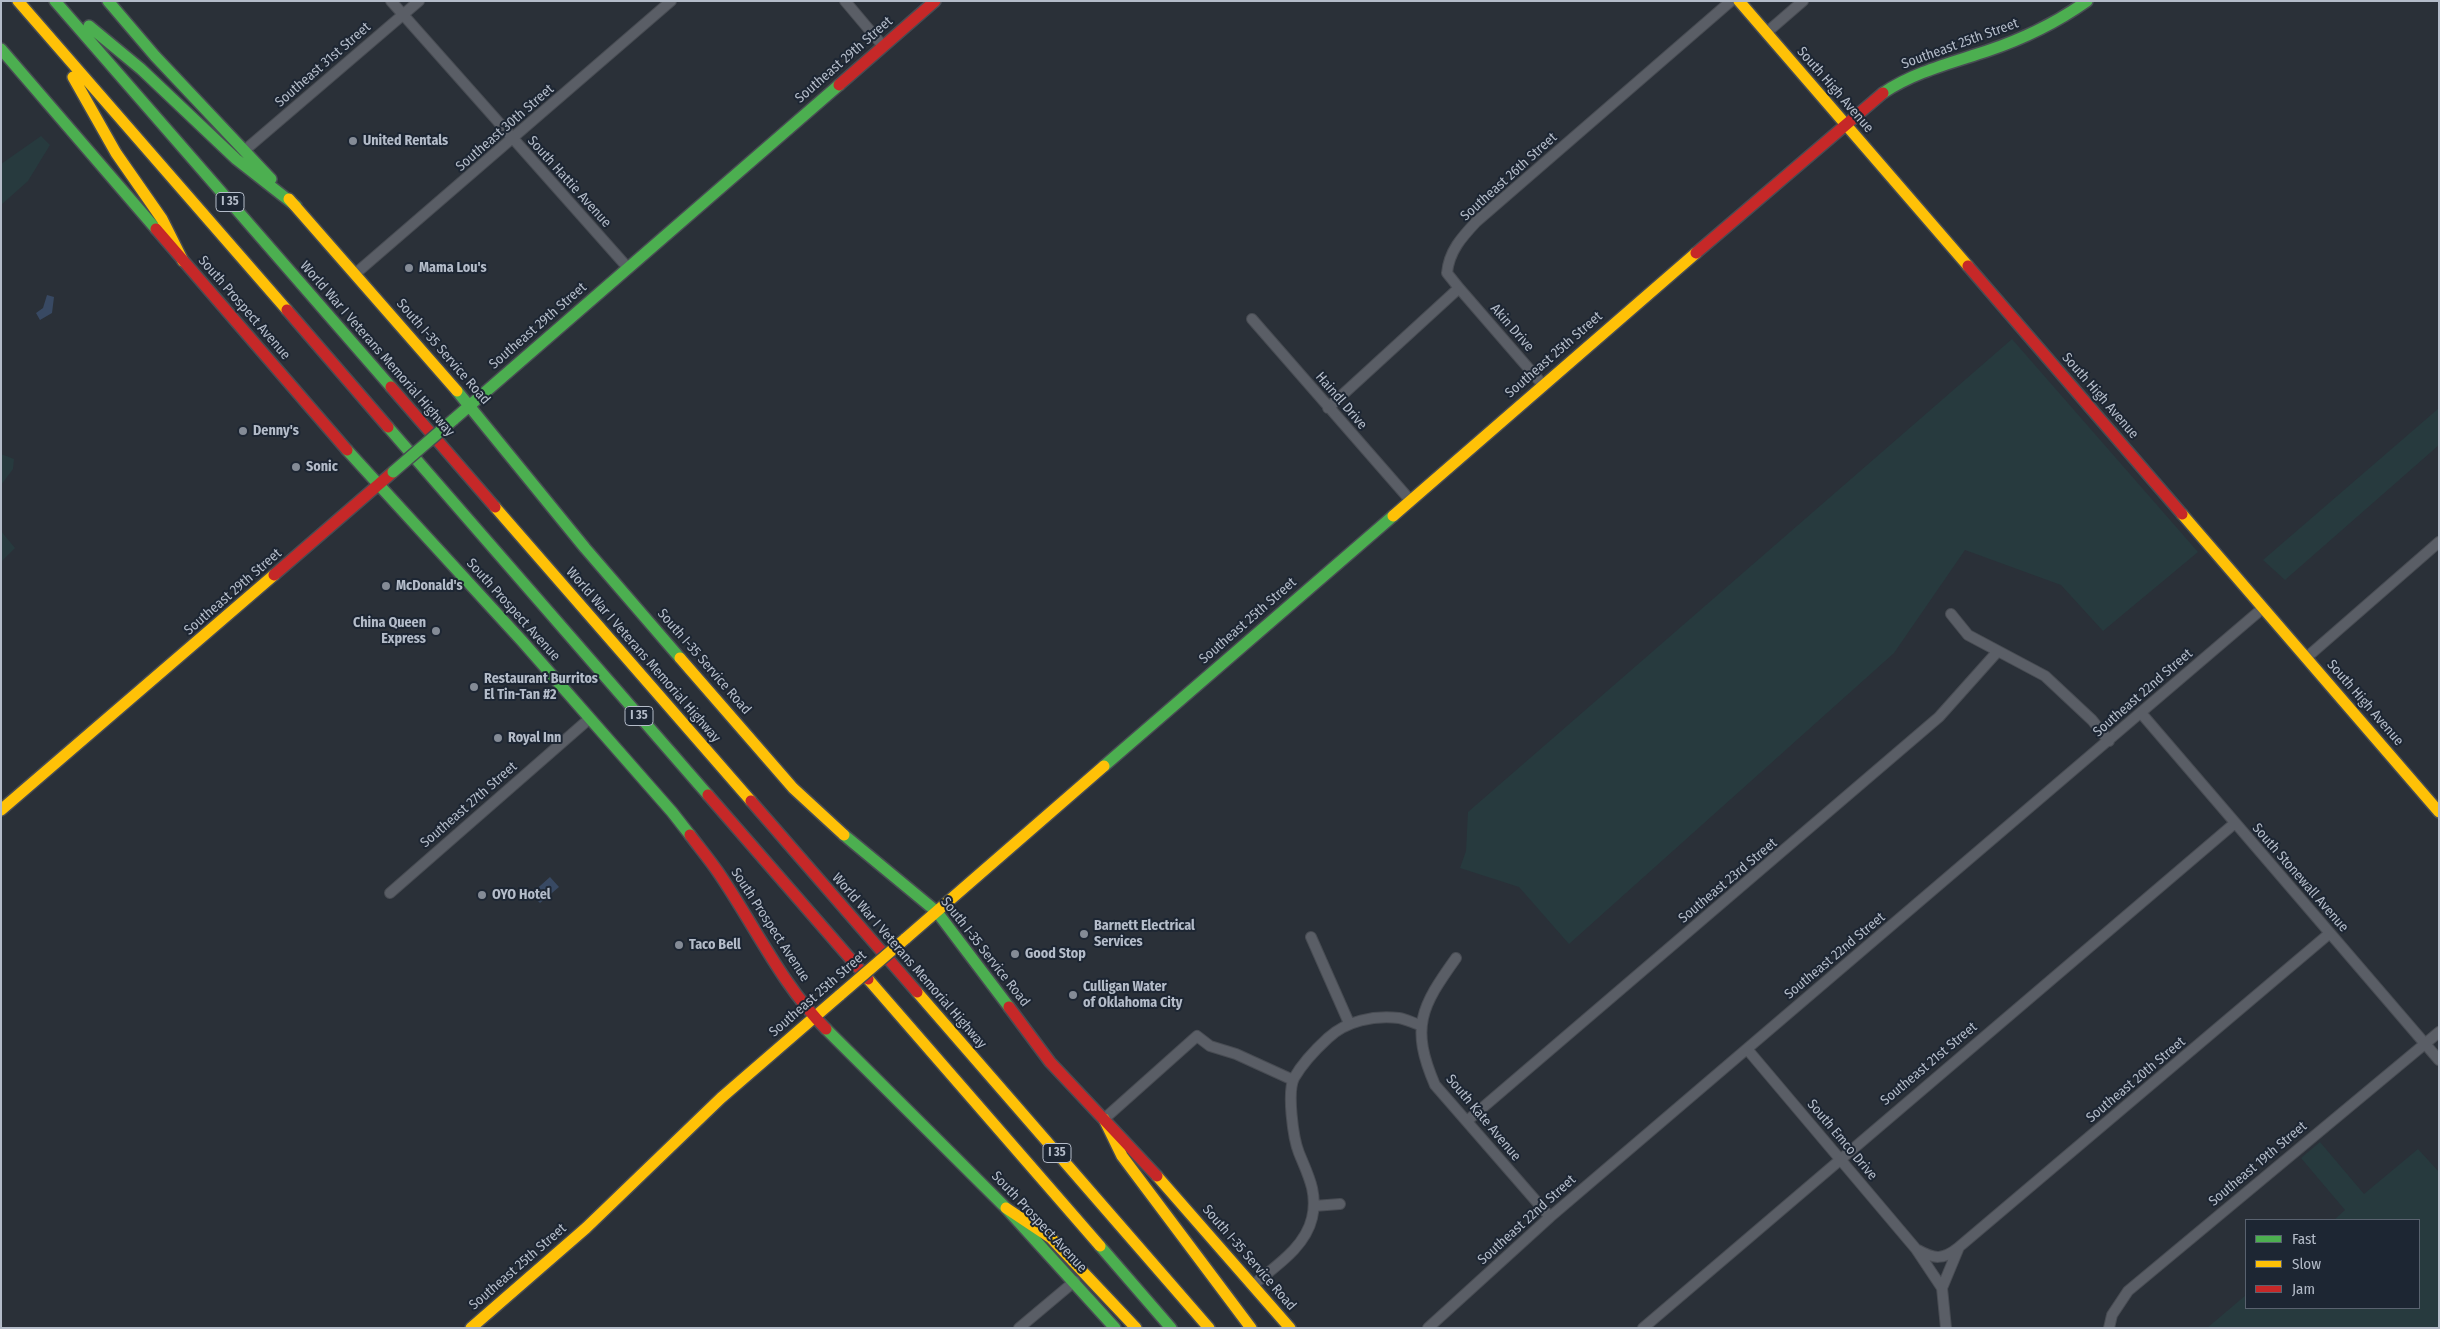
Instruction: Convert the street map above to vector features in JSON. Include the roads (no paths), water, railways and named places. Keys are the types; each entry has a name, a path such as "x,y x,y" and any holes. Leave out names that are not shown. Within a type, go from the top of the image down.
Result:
{"main road":[{"name":"I 35","path":"18,1 1172,1328"},
{"path":"57,1 141,70 236,159 296,206"},
{"name":"World War I Veterans Memorial Highway","path":"57,1 1209,1328"},
{"name":"South I-35 Service Road","path":"108,1 296,206 470,406 585,548 793,788 814,809 937,912 1050,1062 1180,1201 1290,1328"},
{"name":"Southeast 29th Street","path":"1,810 378,486 935,1"},
{"name":"South High Avenue","path":"1738,1 2439,812"},
{"name":"Southeast 25th Street","path":"471,1328 586,1228 721,1098 1879,94 1912,75 2026,36 2058,20 2087,1"},
{"path":"55,43 116,153 162,219 183,261"},
{"name":"South Prospect Avenue","path":"1,49 378,486 522,641 700,847 779,968 814,1017 1006,1208 1075,1281 1115,1328"},
{"path":"1104,1119 1122,1156 1251,1328"},
{"path":"1006,1208 1051,1238 1136,1328"}],"street":[{"name":"South Hattie Avenue","path":"391,1 628,268"},
{"name":"Southeast 31st Street","path":"245,150 419,1"},
{"name":"Southeast 30th Street","path":"355,274 513,140 671,1"},
{"path":"845,1 883,46"},
{"name":"Southeast 26th Street","path":"1459,288 1447,273 1448,260 1460,239 1476,222 1731,1"},
{"path":"1766,33 1803,1"},
{"path":"1328,408 1459,288"},
{"name":"Akin Drive","path":"1459,288 1543,385"},
{"name":"Haindl Drive","path":"1252,319 1410,500"},
{"path":"2306,658 2439,542"},
{"name":"Southeast 22nd Street","path":"1428,1328 1550,1217 2263,608"},
{"path":"1951,614 1968,635 2045,676 2092,720 2108,742"},
{"name":"Southeast 23rd Street","path":"1467,1121 1939,717 1998,651"},
{"name":"South Stonewall Avenue","path":"2141,713 2439,1060"},
{"name":"Southeast 27th Street","path":"390,893 589,719"},
{"name":"Southeast 21st Street","path":"1642,1328 2235,822"},
{"name":"Southeast 20th Street","path":"1941,1258 1948,1256 1959,1247 2330,933"},
{"path":"1311,937 1349,1023"},
{"path":"1253,1285 1294,1250 1306,1234 1314,1206 1314,1190 1293,1132 1291,1111 1293,1080 1321,1044 1337,1029 1349,1023 1399,1018 1420,1025 1429,1000 1456,958"},
{"name":"South Kate Avenue","path":"1420,1025 1425,1061 1435,1085 1550,1217"},
{"name":"Southeast 19th Street","path":"2109,1328 2112,1315 2128,1290 2439,1032"},
{"path":"1104,1119 1197,1036 1210,1046 1236,1054 1293,1080"},
{"name":"South Emco Drive","path":"1746,1049 1916,1249 1942,1288 1946,1328"},
{"path":"1314,1206 1340,1204"},
{"name":"Southeast 20th Street","path":"1942,1288 1959,1247"},
{"name":"South Emco Drive","path":"1916,1249 1932,1257 1941,1258"},
{"path":"1019,1328 1075,1281"}],"water":[{"path":"47,295 54,297 52,313 40,320 36,313 43,308"},
{"path":"550,877 559,887 540,903 531,894"}],"place":[{"name":"United Rentals","path":"353,141"},
{"name":"Mama Lou's","path":"409,268"},
{"name":"Denny's","path":"243,431"},
{"name":"Sonic","path":"296,467"},
{"name":"McDonald's","path":"386,586"},
{"name":"China Queen Express","path":"436,631"},
{"name":"Restaurant Burritos El Tin-Tan #2","path":"474,687"},
{"name":"Royal Inn","path":"498,738"},
{"name":"OYO Hotel","path":"482,895"},
{"name":"Barnett Electrical Services","path":"1084,934"},
{"name":"Taco Bell","path":"679,945"},
{"name":"Good Stop","path":"1015,954"},
{"name":"Culligan Water of Oklahoma City","path":"1073,995"}]}
